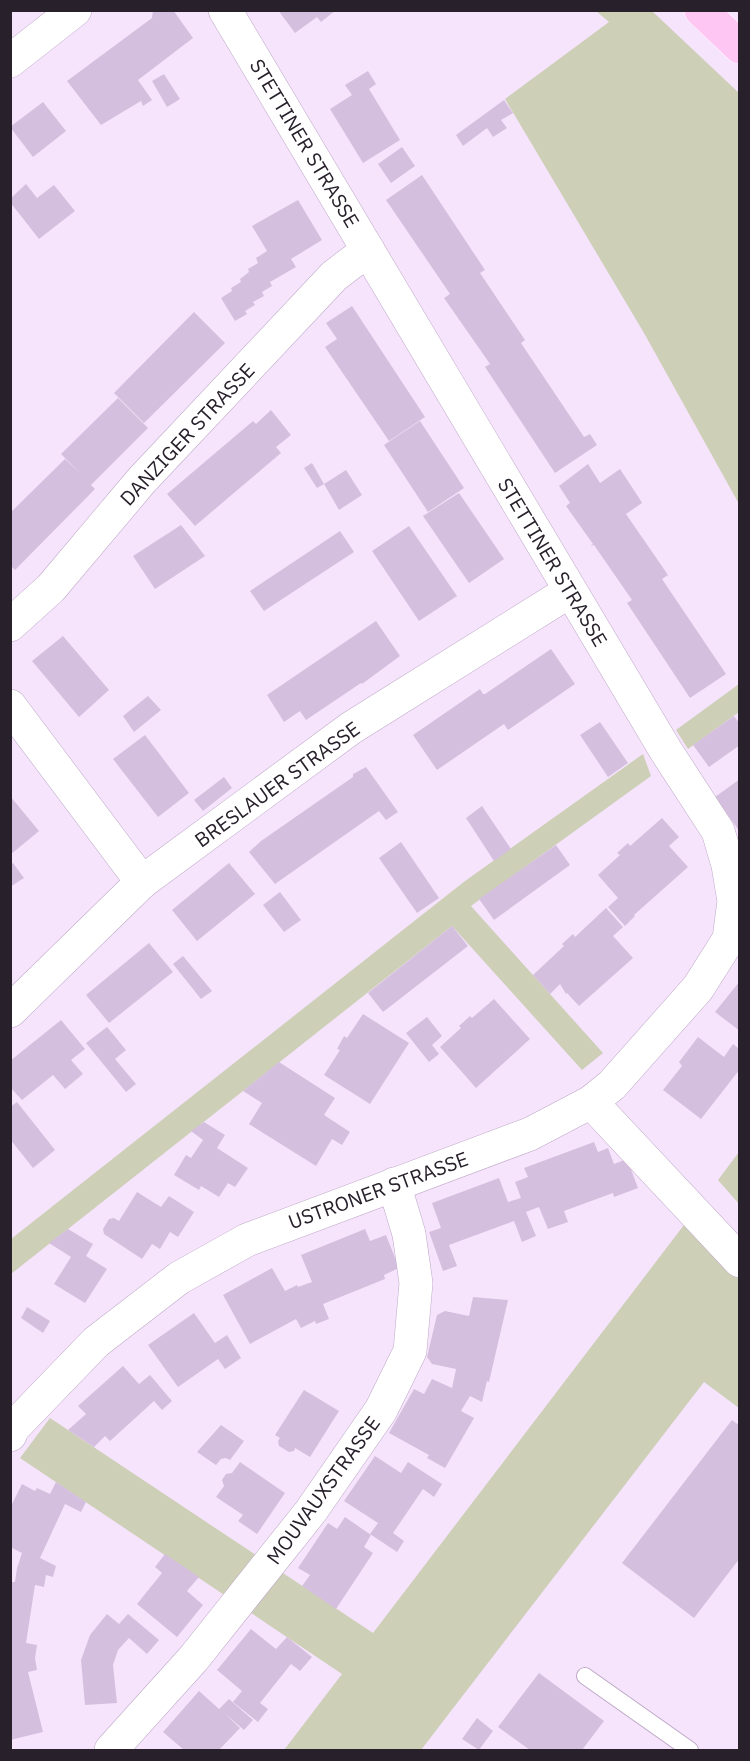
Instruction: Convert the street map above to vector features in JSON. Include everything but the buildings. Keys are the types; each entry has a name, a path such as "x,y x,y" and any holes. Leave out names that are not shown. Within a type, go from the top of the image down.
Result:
{"main road":[{"path":"701,10 740,47"}],"street":[{"path":"10,60 75,10"},
{"name":"STETTINER STRASSE","path":"225,10 666,751 718,831 728,865 734,901 729,939 698,988 612,1085 591,1102"},
{"name":"DANZIGER STRASSE","path":"10,625 51,588 141,481 334,276 368,250"},
{"name":"BRESLAUER STRASSE","path":"10,1011 142,882 351,728 570,591"},
{"path":"10,706 142,882"},
{"path":"591,1102 740,1261"},
{"name":"USTRONER STRASSE","path":"11,1429 96,1342 179,1278 247,1240 530,1134 591,1102"},
{"name":"MOUVAUXSTRASSE","path":"111,1750 194,1659 311,1511 381,1410 410,1352 416,1283 409,1234 394,1184"}],"lane":[{"path":"585,1676 690,1750"}],"green space":[{"path":"596,11 652,11 739,93 739,504 644,333 505,99 609,22"},
{"path":"739,684 739,712 688,749 676,730"},
{"path":"643,754 651,776 471,906 603,1053 582,1070 452,926 11,1274 11,1239 465,881"},
{"path":"739,1152 739,1204 718,1180"},
{"path":"687,1221 739,1279 739,1408 704,1382 421,1750 284,1750 342,1674 20,1458 50,1418 373,1633"}]}
